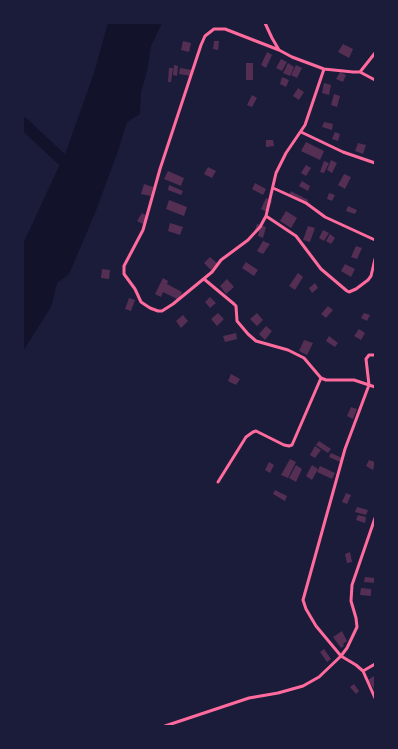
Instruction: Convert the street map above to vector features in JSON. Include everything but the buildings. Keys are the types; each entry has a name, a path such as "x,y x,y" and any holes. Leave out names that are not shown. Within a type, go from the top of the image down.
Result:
{"street":[{"path":"265,23 279,50"},
{"path":"324,69 309,114 301,132 286,153 276,173 266,216 260,227 248,240 221,260 212,272 173,304 158,312 145,306 124,274 123,270 143,230 160,170 205,36 214,30 225,29 324,69 360,72 375,80"},
{"path":"360,72 375,53"},
{"path":"301,132 343,152 375,163"},
{"path":"273,188 306,203 325,217 375,240"},
{"path":"266,216 296,236 321,269 349,292 356,289 368,280 371,276 375,259"},
{"path":"204,279 236,306 237,321 256,341 288,350 304,358 321,378 326,380 354,380 375,387"},
{"path":"375,355 369,355 366,359 369,385 345,449 303,600 306,609 316,626 341,656 363,671 375,698"},
{"path":"218,482 246,437 253,432 256,431 284,445 292,445 321,378"},
{"path":"165,726 249,698 303,686 319,677 341,656 347,648 356,627 356,618 351,601 352,584 375,518"},
{"path":"363,671 375,664"}],"shaded area":[{"path":"108,23 162,23 151,46 147,71 141,92 140,114 127,122 95,213 69,274 57,283 51,307 23,351 23,244 67,149 94,73"}],"waterway":[{"path":"23,123 73,170"}]}
